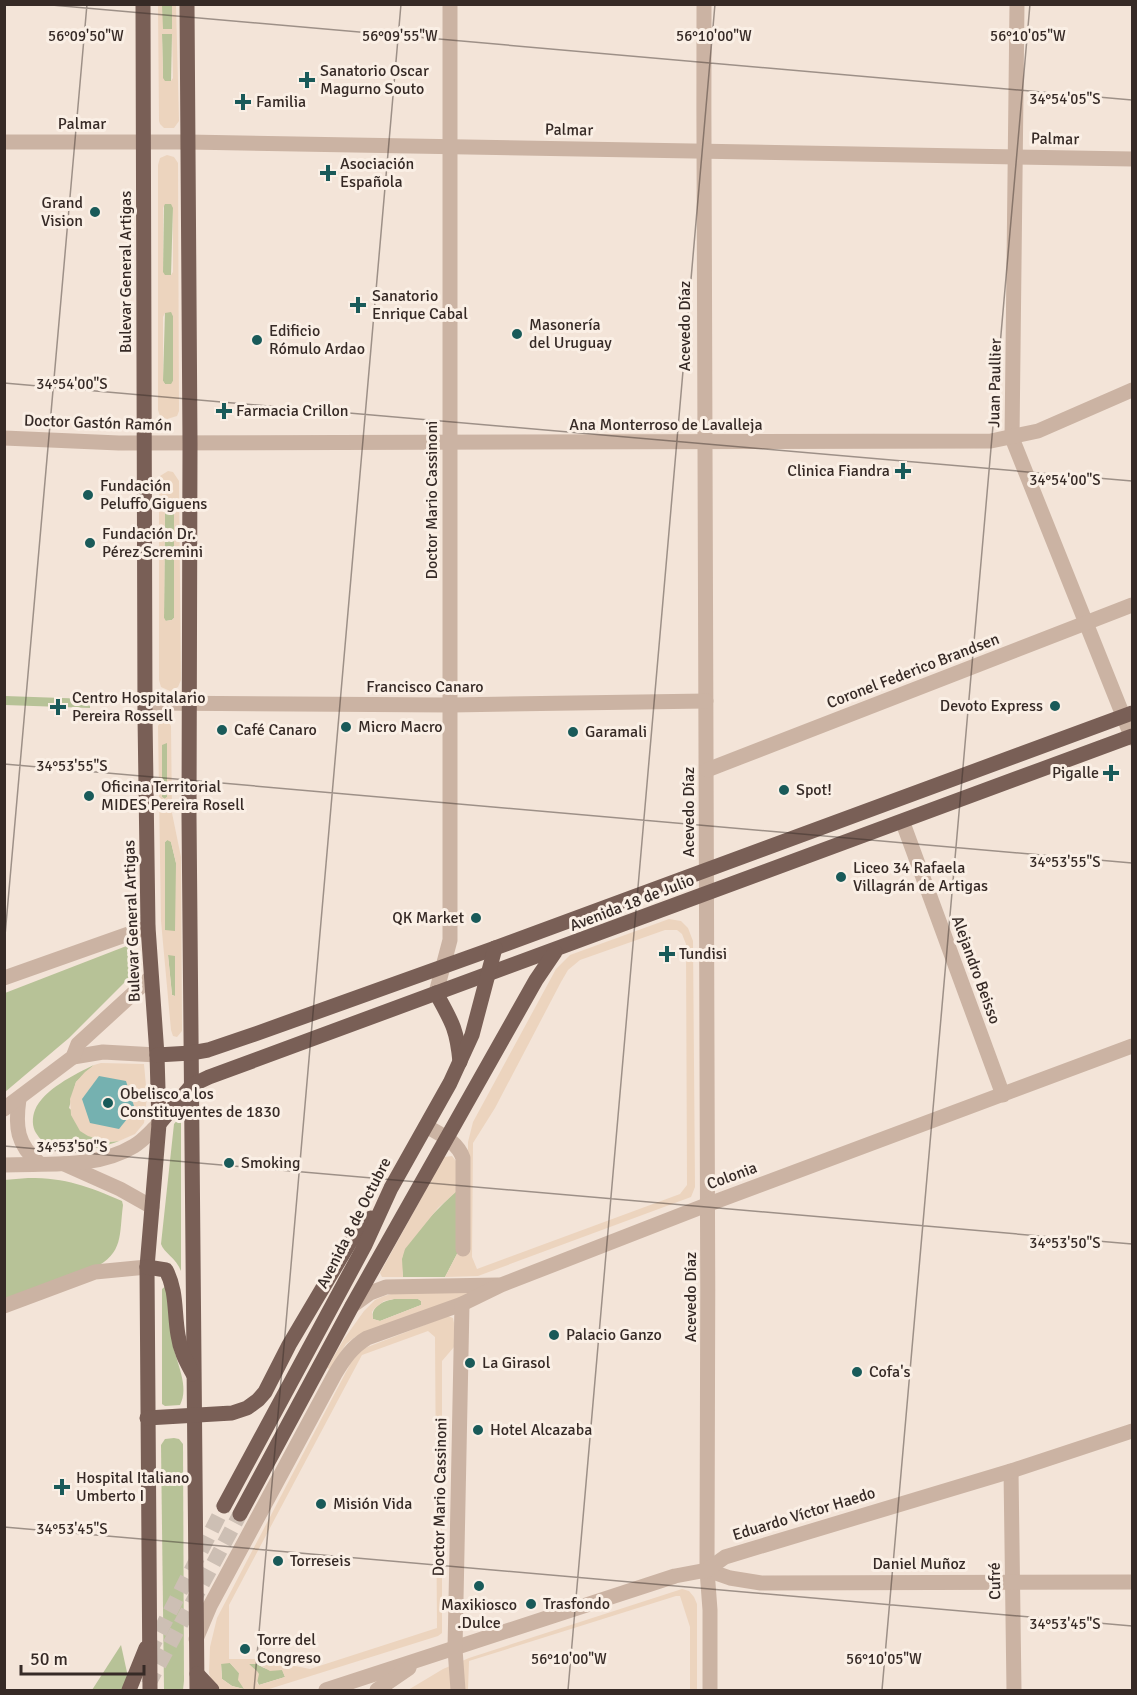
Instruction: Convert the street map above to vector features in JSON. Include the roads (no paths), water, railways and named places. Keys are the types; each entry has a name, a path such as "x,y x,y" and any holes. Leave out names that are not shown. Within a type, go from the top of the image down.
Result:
{"main road":[{"name":"Bulevar General Artigas","path":"143,4 148,927 157,1055 159,1124 147,1267 150,1690"},
{"path":"187,4 191,1053 197,1690"},
{"name":"Avenida 18 de Julio","path":"157,1055 208,1050 258,1033 1128,715"},
{"name":"Avenida 18 de Julio","path":"159,1124 192,1085 1132,737"},
{"name":"Avenida 8 de Octubre","path":"224,1506 365,1245 380,1208 460,1062 472,1035 495,948"},
{"path":"240,1514 352,1306 555,952"},
{"path":"436,993 457,1035 460,1062"},
{"path":"147,1418 232,1413 247,1408 258,1400 265,1392 350,1242 380,1208"},
{"path":"147,1267 166,1270 172,1282 177,1334 182,1355 194,1376"},
{"path":"129,1690 148,1642"},
{"path":"197,1674 212,1690"}],"street":[{"name":"Doctor Mario Cassinoni","path":"436,993 450,940 450,4"},
{"name":"Acevedo Díaz","path":"704,4 703,443 709,1204 707,1570 710,1610 710,1690"},
{"name":"Juan Paullier","path":"1017,4 1012,438 1086,624 1128,715 1132,737"},
{"name":"Palmar","path":"4,142 143,141 1132,159"},
{"name":"Ana Monterroso de Lavalleja","path":"190,443 991,441 1038,431 1132,390"},
{"name":"Doctor Gastón Ramón","path":"4,438 190,443"},
{"name":"Coronel Federico Brandsen","path":"707,770 1132,605"},
{"name":"Francisco Canaro","path":"145,703 451,705 706,701"},
{"name":"Alejandro Beisso","path":"903,823 1003,1095"},
{"path":"4,978 148,927"},
{"path":"73,1057 78,1044 150,978"},
{"name":"Colonia","path":"196,1639 214,1599 335,1374 349,1352 367,1338 462,1304 501,1285 709,1204 1132,1046"},
{"path":"4,1109 73,1057 103,1052 157,1055"},
{"path":"20,1099 17,1121 23,1148 39,1163"},
{"path":"4,1164 64,1164 99,1159 124,1151 143,1140 159,1124"},
{"path":"426,1126 447,1138 460,1149 463,1158 463,1250"},
{"path":"64,1164 120,1189 152,1207"},
{"path":"4,1306 95,1272 147,1267"},
{"path":"352,1306 370,1293 386,1287 501,1285"},
{"name":"Doctor Mario Cassinoni","path":"458,1690 455,1648 462,1304"},
{"name":"Eduardo Víctor Haedo","path":"326,1690 675,1576 707,1570 725,1557 1011,1471 1132,1431"},
{"name":"Cufré","path":"1011,1471 1014,1690"},
{"name":"Daniel Muñoz","path":"707,1570 730,1578 761,1583 1132,1582"},
{"name":"Eduardo Víctor Haedo","path":"377,1690 421,1660"}],"water":[{"path":"99,1076 126,1081 135,1109 119,1129 90,1123 82,1099"}],"tunnel":[{"path":"149,1653 224,1506"},
{"path":"148,1685 240,1514"}],"place":[{"name":"Sanatorio Oscar Magurno Souto","path":"307,80"},
{"name":"Familia","path":"243,102"},
{"name":"Asociación Española","path":"328,173"},
{"name":"Grand Vision","path":"95,212"},
{"name":"Sanatorio Enrique Cabal","path":"358,305"},
{"name":"Masonería del Uruguay","path":"517,334"},
{"name":"Edificio Rómulo Ardao","path":"257,340"},
{"name":"Farmacia Crillon","path":"224,411"},
{"name":"Clinica Fiandra","path":"903,471"},
{"name":"Fundación Peluffo Giguens","path":"88,495"},
{"name":"Fundación Dr. Pérez Scremini","path":"90,543"},
{"name":"Devoto Express","path":"1055,706"},
{"name":"Centro Hospitalario Pereira Rossell","path":"58,707"},
{"name":"Micro Macro","path":"346,727"},
{"name":"Café Canaro","path":"222,730"},
{"name":"Garamali","path":"573,732"},
{"name":"Pigalle","path":"1111,773"},
{"name":"Spot!","path":"784,790"},
{"name":"Oficina Territorial MIDES Pereira Rosell","path":"89,796"},
{"name":"Liceo 34 Rafaela Villagrán de Artigas","path":"841,877"},
{"name":"QK Market","path":"476,918"},
{"name":"Tundisi","path":"667,954"},
{"name":"Obelisco a los Constituyentes de 1830","path":"108,1103"},
{"name":"Smoking","path":"229,1163"},
{"name":"Palacio Ganzo","path":"554,1335"},
{"name":"La Girasol","path":"470,1363"},
{"name":"Cofa's","path":"857,1372"},
{"name":"Hotel Alcazaba","path":"478,1430"},
{"name":"Hospital Italiano Umberto I","path":"62,1487"},
{"name":"Misión Vida","path":"321,1504"},
{"name":"Torreseis","path":"278,1561"},
{"name":"Maxikiosco .Dulce","path":"479,1586"},
{"name":"Trasfondo","path":"531,1604"},
{"name":"Torre del Congreso","path":"245,1649"}]}
